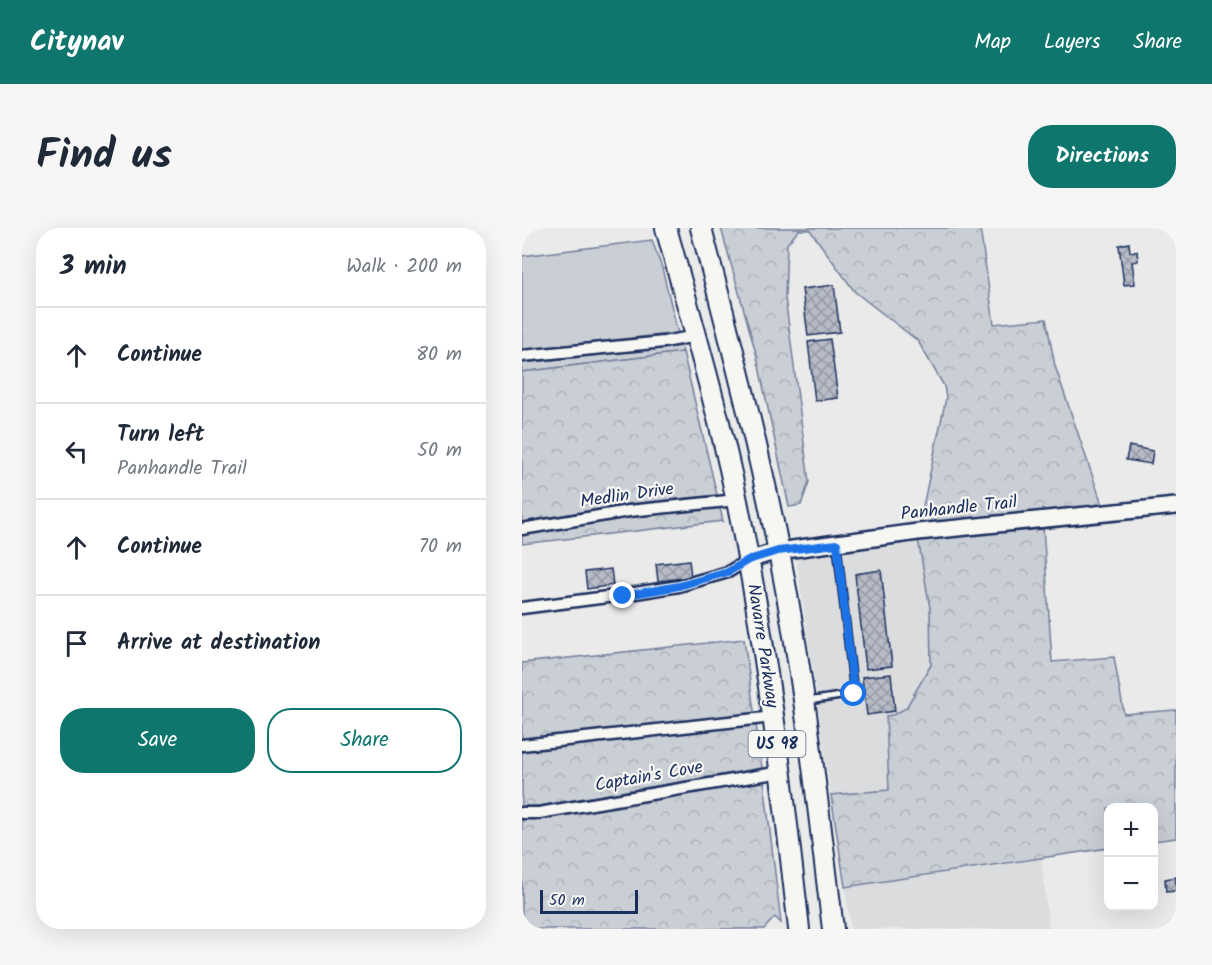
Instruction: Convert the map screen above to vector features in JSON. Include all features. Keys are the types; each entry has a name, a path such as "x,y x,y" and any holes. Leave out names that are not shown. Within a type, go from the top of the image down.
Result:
{"highway":[{"name":"Navarre Parkway","path":"666,228 737,500 773,717 799,929"},
{"path":"690,228 732,383 754,437"},
{"name":"Navarre Parkway","path":"701,228 754,437 791,618 833,929"}],"street":[{"path":"522,356 664,342 696,336"},
{"name":"Medlin Drive","path":"522,529 629,511 737,500"},
{"name":"Panhandle Trail","path":"748,560 778,551 918,532 1176,506"},
{"path":"522,608 623,596 679,586 728,572 748,560"},
{"path":"522,745 773,717"},
{"name":"Captain's Cove","path":"522,813 539,813 780,772"}],"lane":[{"path":"804,702 854,694 837,544"}],"shaded area":[{"path":"918,539 930,608 931,665 906,708 886,717 889,790 831,795 796,556"},
{"path":"1041,859 1049,929 851,929 845,887"}],"green space":[{"path":"721,228 980,228 994,324 1046,319 1055,366 1103,507 919,525 946,398 944,386 918,341 855,292 810,230 799,230 787,244 785,297 809,482 801,505 789,507 757,357"},
{"path":"652,240 662,268 678,333 522,350 522,256"},
{"path":"681,346 683,352 522,372 522,363"},
{"path":"683,352 717,495 628,504 522,522 522,372"},
{"path":"720,508 723,521 522,544 522,535 630,517"},
{"path":"1043,526 1052,662 1114,657 1124,714 1176,710 1176,838 1158,840 1158,803 1104,803 1104,849 845,887 831,795 889,790 886,716 906,708 931,665 930,608 918,539"},
{"path":"744,639 762,768 538,806 522,806 522,663"},
{"path":"764,781 781,923 775,917 764,929 522,929 522,819 540,819"}],"building":[{"path":"1129,243 1130,252 1137,251 1138,261 1132,262 1135,284 1124,285 1119,245"},
{"path":"834,285 840,332 808,336 802,289"},
{"path":"830,339 838,398 815,401 808,342"},
{"path":"1129,446 1153,451 1151,464 1126,460"},
{"path":"689,560 691,577 658,581 656,564"},
{"path":"611,569 613,585 587,589 585,572"},
{"path":"881,570 892,666 866,669 855,574"},
{"path":"891,674 895,711 867,715 862,677"},
{"path":"1176,877 1176,891 1166,892 1165,879"}],"route":[{"path":"623,596 679,586 728,572 748,560 778,551 837,544 854,694"}]}
